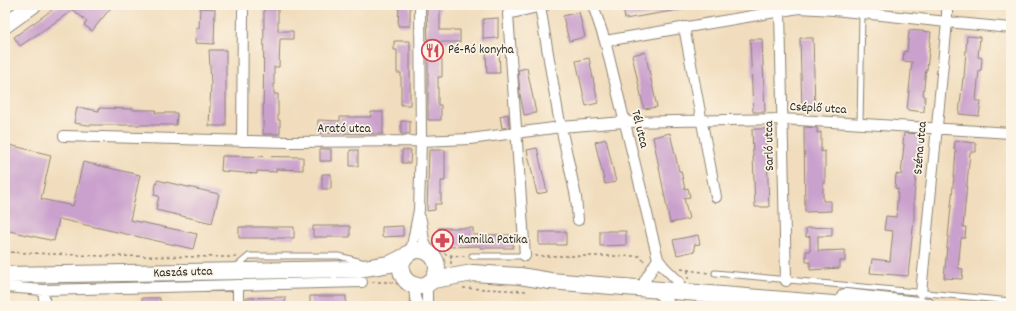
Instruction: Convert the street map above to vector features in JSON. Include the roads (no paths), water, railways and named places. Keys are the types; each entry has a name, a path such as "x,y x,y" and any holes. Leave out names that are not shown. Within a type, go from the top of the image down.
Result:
{"main road":[{"path":"5,25 33,5"},
{"path":"360,276 378,266 390,264 408,254 420,250 473,273"},
{"path":"408,254 401,263 401,270 419,282"},
{"path":"419,282 437,273 437,266 432,256"},
{"path":"5,275 234,278 360,276 419,282 473,273 520,276 552,274 649,278 812,293 924,299"},
{"path":"679,281 704,294 858,306"}],"street":[{"path":"420,5 421,141 419,210 424,241 432,256"},
{"name":"Tél utca","path":"593,5 604,41 658,259 664,268 679,281"},
{"name":"Széna utca","path":"924,299 936,128 947,22 947,5"},
{"path":"525,256 508,14 543,6 561,127 576,197 578,220"},
{"path":"604,41 799,8 834,10 1011,28"},
{"name":"Sarló utca","path":"780,11 786,281"},
{"path":"242,141 243,12"},
{"path":"684,27 716,197"},
{"name":"Cséplő utca","path":"624,122 782,120 1011,133"},
{"name":"Arató utca","path":"64,136 288,142 421,141 470,139 561,127 624,122"},
{"path":"408,254 419,210"},
{"path":"658,259 649,278 669,305"},
{"path":"234,278 238,306"},
{"name":"Kaszás utca","path":"5,287 43,290 234,278"},
{"path":"669,305 679,281"},
{"path":"418,306 415,297 419,282"},
{"path":"419,282 426,306"},
{"path":"43,290 45,306"},
{"path":"704,294 730,306"}],"lane":[{"path":"860,124 862,13"},
{"path":"234,278 249,256 339,256 378,266"},
{"path":"472,256 525,256"},
{"path":"715,273 924,299 1011,301"}],"place":[{"name":"Pé-Ró konyha","path":"432,50"},
{"name":"Kamilla Patika","path":"443,240"}]}
